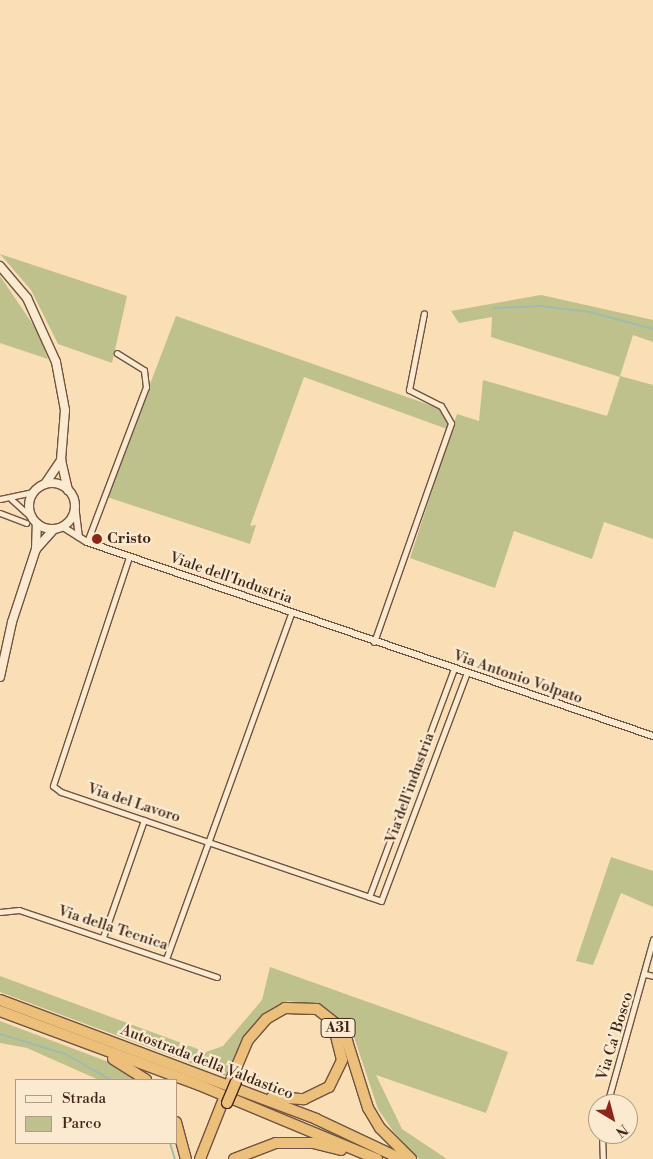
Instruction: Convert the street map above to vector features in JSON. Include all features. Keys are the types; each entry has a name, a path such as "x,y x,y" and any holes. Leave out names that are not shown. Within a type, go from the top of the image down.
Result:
{"highway":[{"name":"Autostrada della Valdastico","path":"0,1000 235,1083 402,1159"},
{"name":"A31","path":"235,1083 248,1040 266,1019 285,1008 317,1010 335,1023 347,1041 368,1108 380,1128 412,1159"},
{"name":"Autostrada della Valdastico","path":"0,1011 199,1085 377,1159"},
{"name":"A31","path":"200,1159 257,1034 283,1014 318,1015 340,1041 339,1073 329,1087 315,1096 293,1100 235,1083"},
{"path":"0,1016 102,1054 144,1079"},
{"name":"A31","path":"206,1159 225,1102"},
{"path":"178,1129 186,1159"},
{"path":"234,1159 260,1147 293,1142 332,1146 364,1159"}],"main road":[{"path":"0,266 27,298 56,362 65,410 61,460 68,490 75,505 72,518 62,526 54,529 36,550 12,622 0,677"},
{"path":"36,550 29,504 34,492 45,484 61,460"},
{"path":"45,484 68,490"},
{"path":"31,521 54,529"}],"street":[{"path":"374,642 451,423 441,406 409,390 424,313"},
{"path":"87,542 146,386 144,370 117,353"},
{"path":"0,498 11,499 34,492"},
{"path":"11,499 31,521"},
{"path":"75,505 80,538"},
{"path":"0,513 31,521"},
{"name":"Viale dell'Industria","path":"62,526 87,542 374,642"},
{"name":"Via del Lavoro","path":"129,557 52,778 61,792 209,841"},
{"path":"166,959 291,614"},
{"name":"Via Antonio Volpato","path":"374,642 653,736"},
{"name":"Via dell'industria","path":"370,897 454,668"},
{"name":"Via dell'industria","path":"386,888 467,672"},
{"path":"103,937 144,820"},
{"path":"209,841 381,901 386,888 374,884"},
{"name":"Via della Tecnica","path":"0,912 19,910 217,977"},
{"name":"Via Ca' Bosco","path":"610,1094 653,940"},
{"path":"645,974 653,976"},
{"path":"602,1144 603,1159"}],"green space":[{"path":"0,254 127,296 112,363 58,344 31,290"},
{"path":"0,276 38,332 48,359 0,343"},
{"path":"541,295 653,320 653,342 633,335 620,376 653,385 653,539 604,522 592,559 514,531 495,588 410,558 457,414 479,421 483,380 607,416 620,377 491,337 492,317 459,323 451,311"},
{"path":"176,316 444,410 450,418 447,429 304,377 250,526 256,525 250,544 107,497"},
{"path":"611,857 653,871 653,907 621,893 593,965 576,961"},
{"path":"270,967 508,1052 486,1113 376,1075 402,1129 447,1159 419,1159 393,1131 378,1109 353,1034 322,1005 288,1001 263,1015 240,1047 228,1077 0,992 0,976 206,1052 223,1046 262,1000"},
{"path":"0,1021 122,1067 137,1079 97,1079 27,1048 0,1043"}],"waterway":[{"path":"494,308 541,306 590,312 653,329"},
{"path":"0,1034 65,1054 109,1079"},
{"path":"170,1144 175,1159"}],"place":[{"name":"Cristo","path":"97,539"}]}
